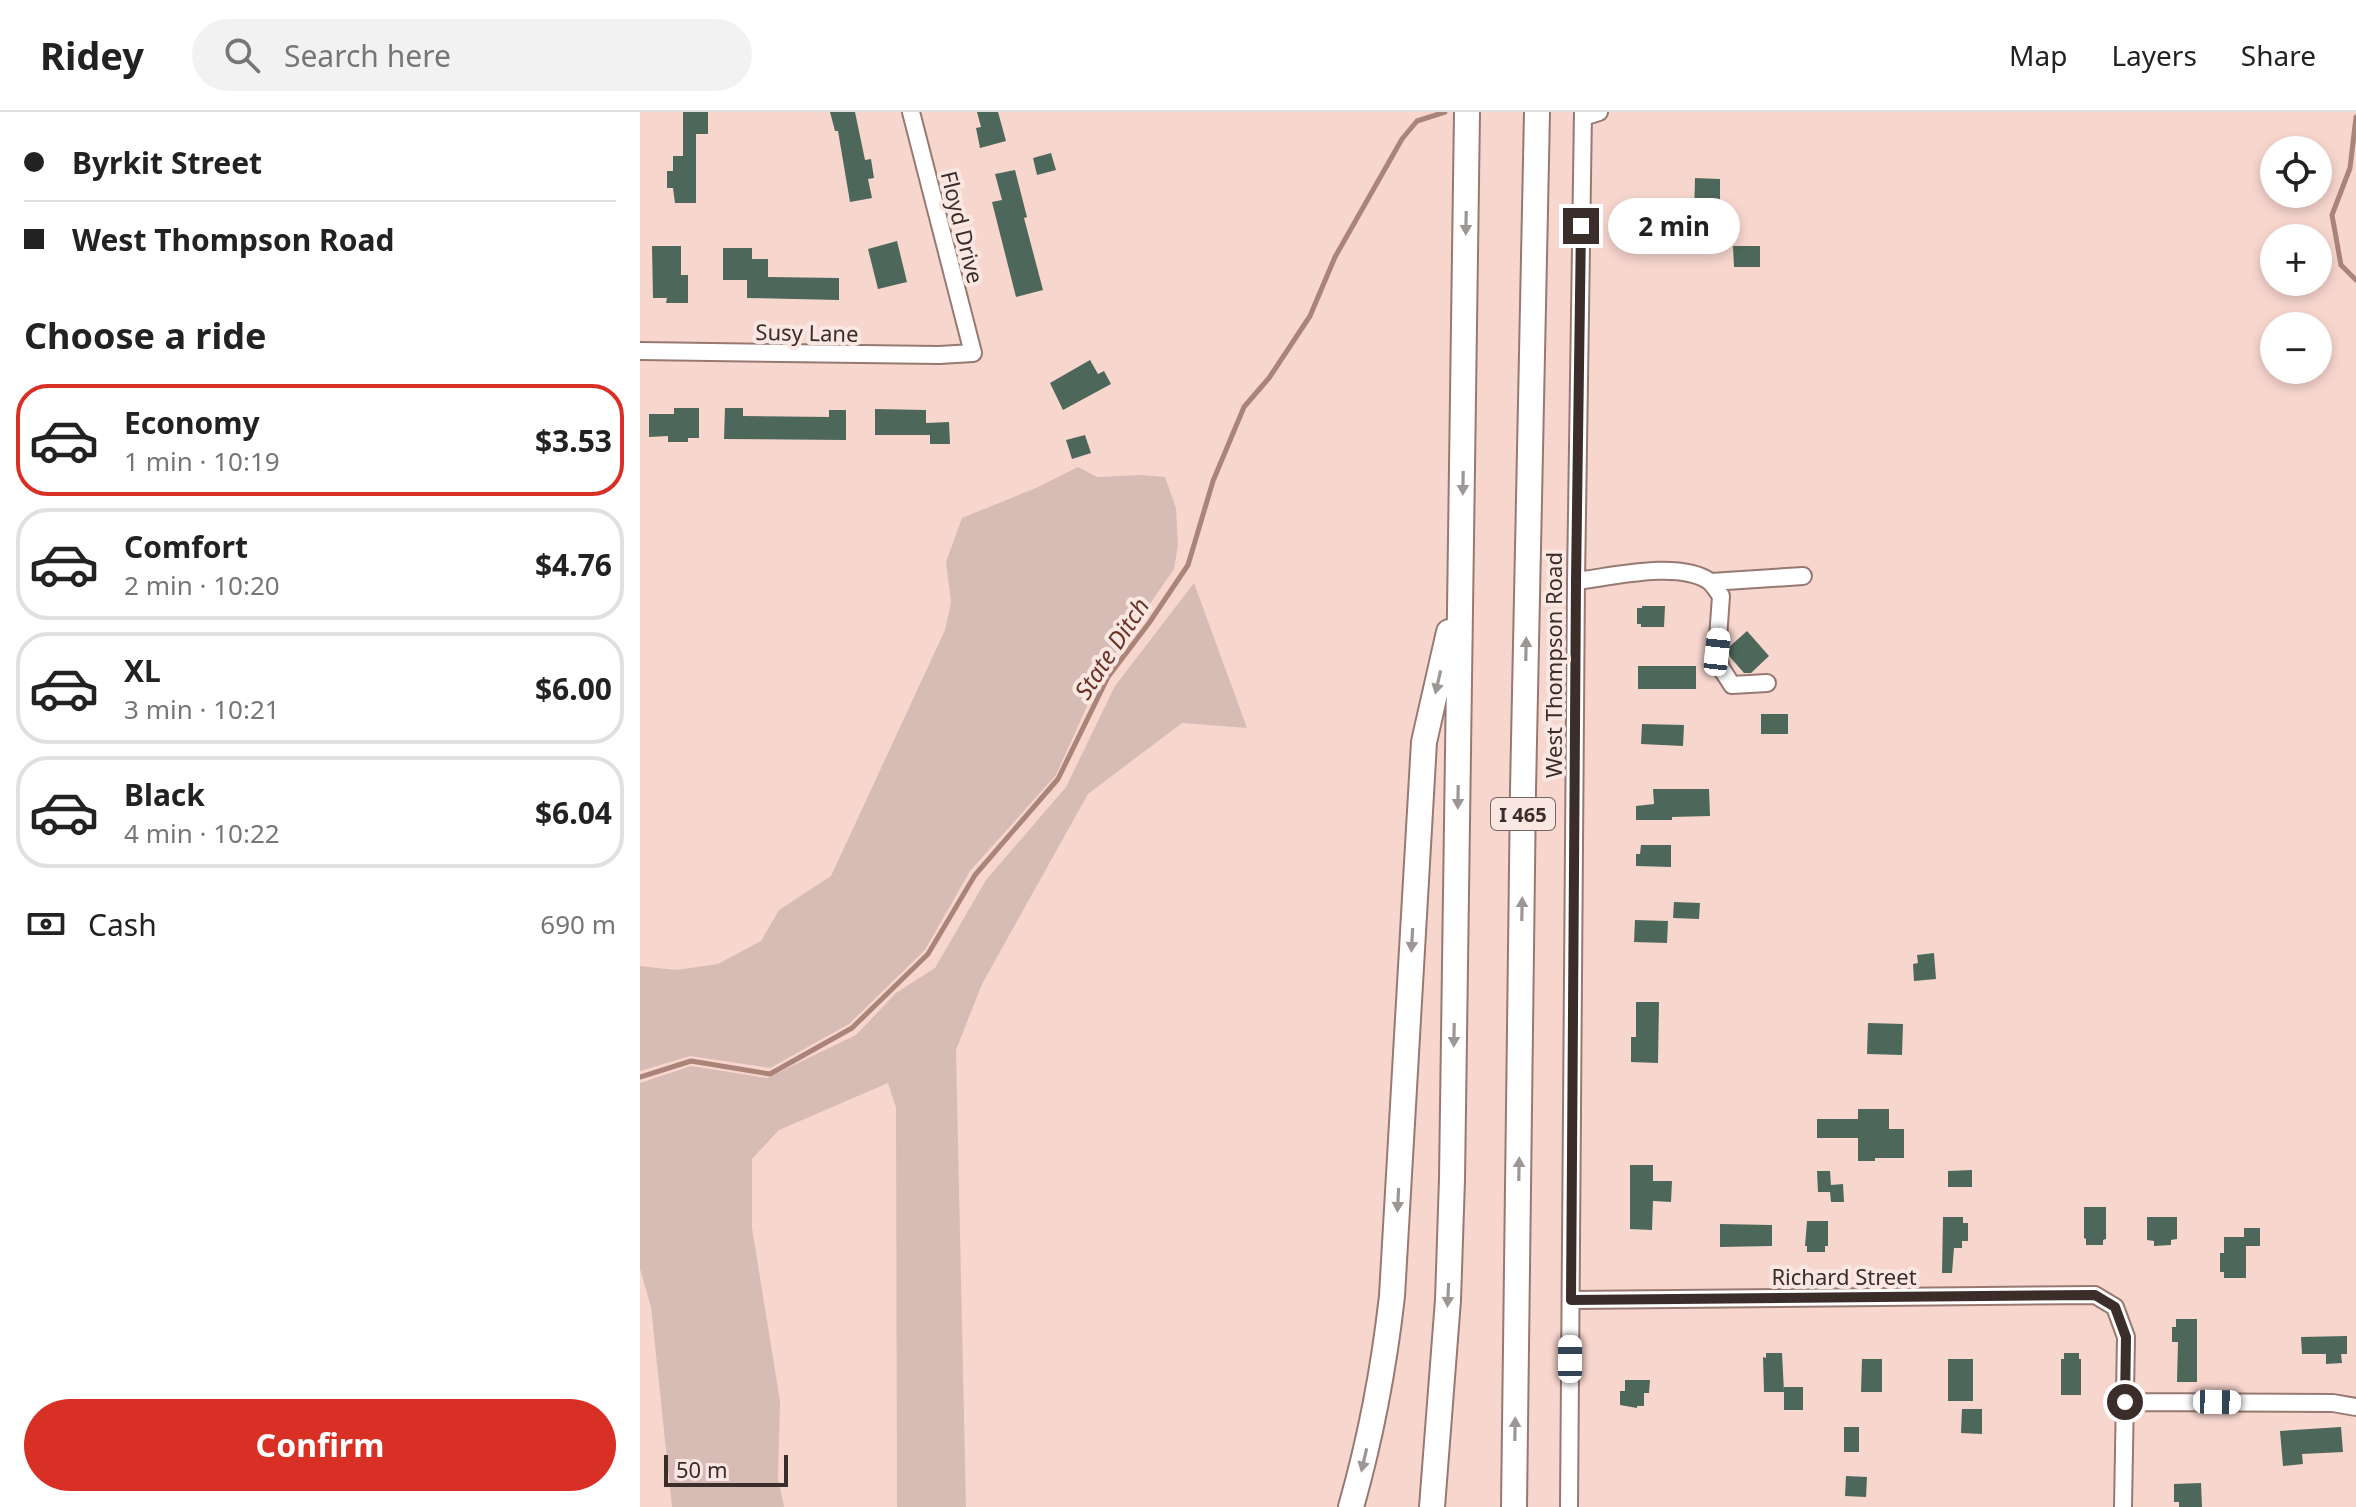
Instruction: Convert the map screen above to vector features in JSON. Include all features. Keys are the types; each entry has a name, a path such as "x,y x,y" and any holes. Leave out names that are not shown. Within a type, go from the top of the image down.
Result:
{"highway":[{"path":"1432,1507 1448,1300 1451,1194 1467,112"},
{"name":"I 465","path":"1514,1507 1523,790 1537,116"},
{"path":"1351,1507 1375,1413 1392,1296 1424,742 1461,579"}],"street":[{"name":"Floyd Drive","path":"911,112 973,353"},
{"name":"West Thompson Road","path":"1569,1507 1576,581 1588,114"},
{"name":"Susy Lane","path":"640,351 973,353"},
{"path":"1576,581 1665,571 1694,574 1711,582 1803,576"},
{"path":"1711,582 1721,596 1717,652 1721,668 1732,685 1767,683"},
{"name":"Richard Street","path":"1571,1300 2095,1295 2115,1307 2126,1337 2125,1402"},
{"path":"2123,1507 2125,1402 2333,1403 2356,1407"}],"shaded area":[{"path":"1078,467 1097,477 1165,477 1176,508 1178,545 1174,569 1102,673 1056,775 970,871 925,950 849,1024 770,1068 690,1056 640,1071 640,966 676,970 718,964 761,941 779,910 831,876 945,630 951,602 946,562 962,518"},
{"path":"1194,583 1247,728 1182,723 1088,794 982,984 956,1050 966,1507 897,1507 896,1108 888,1083 779,1130 752,1159 752,1228 780,1401 778,1478 784,1507 672,1507 651,1307 640,1269 640,1083 691,1066 767,1078 856,1035 896,993 935,968 986,880 1066,787 1115,686"}],"building":[{"path":"683,112 708,112 708,134 696,134 696,203 675,203 673,188 667,188 667,171 673,171 673,156 683,156"},
{"path":"830,112 855,112 865,160 871,159 874,178 868,179 872,198 850,202 838,131 835,131"},
{"path":"977,112 998,112 1006,141 980,148 976,128 981,127"},
{"path":"1051,153 1056,170 1037,175 1033,158"},
{"path":"1015,170 1043,290 1016,297 992,202 1002,200 995,174"},
{"path":"1695,178 1720,179 1720,212 1710,211 1710,216 1694,216"},
{"path":"897,241 907,282 878,289 868,249"},
{"path":"652,246 681,246 681,275 688,275 688,303 666,303 667,298 653,298"},
{"path":"1733,246 1760,246 1760,267 1734,267"},
{"path":"723,248 752,248 752,259 768,259 768,277 839,278 839,300 747,298 747,280 723,280"},
{"path":"1090,360 1098,374 1104,371 1111,384 1063,410 1050,383"},
{"path":"674,408 699,408 699,438 688,438 688,442 668,442 668,436 649,437 649,414 674,414"},
{"path":"725,408 743,408 743,416 829,417 829,410 846,410 846,440 724,439"},
{"path":"875,409 926,410 926,423 949,422 950,444 930,444 930,435 875,435"},
{"path":"1085,435 1091,453 1072,459 1066,440"},
{"path":"1665,606 1664,627 1641,627 1637,624 1637,608"},
{"path":"1747,631 1769,656 1751,673 1744,673 1728,651"},
{"path":"1638,666 1696,666 1696,689 1638,689"},
{"path":"1761,714 1788,714 1788,734 1761,734"},
{"path":"1642,724 1684,725 1683,746 1641,744"},
{"path":"1653,789 1709,789 1710,816 1636,820 1636,806 1654,804"},
{"path":"1641,845 1671,845 1671,867 1636,866 1636,854 1640,854"},
{"path":"1674,902 1700,903 1699,919 1673,918"},
{"path":"1635,920 1668,921 1667,943 1634,942"},
{"path":"1934,953 1936,979 1914,981 1913,964 1918,963 1917,955"},
{"path":"1636,1002 1659,1002 1658,1063 1631,1062 1631,1037 1636,1037"},
{"path":"1868,1023 1903,1024 1902,1055 1867,1054"},
{"path":"1858,1109 1889,1109 1889,1129 1904,1129 1904,1158 1858,1161 1858,1138 1817,1138 1817,1119 1858,1119"},
{"path":"1630,1165 1653,1165 1653,1181 1672,1181 1671,1202 1653,1201 1652,1230 1630,1229"},
{"path":"1972,1170 1972,1187 1948,1187 1948,1171"},
{"path":"1817,1171 1830,1171 1831,1185 1843,1184 1844,1202 1831,1202 1830,1192 1818,1192"},
{"path":"2084,1207 2106,1207 2106,1239 2103,1245 2086,1245"},
{"path":"1943,1217 1963,1217 1963,1223 1968,1223 1968,1241 1962,1241 1962,1248 1954,1248 1952,1273 1942,1273"},
{"path":"2147,1217 2177,1217 2177,1239 2171,1240 2171,1245 2154,1246 2154,1241 2147,1240"},
{"path":"1807,1221 1828,1221 1828,1246 1825,1246 1825,1252 1807,1252"},
{"path":"1720,1224 1772,1225 1772,1246 1720,1247"},
{"path":"2244,1228 2260,1228 2260,1246 2246,1246 2246,1278 2224,1278 2224,1272 2220,1272 2220,1253 2224,1253 2224,1237 2244,1237"},
{"path":"2176,1319 2197,1319 2197,1382 2177,1382 2178,1342 2172,1342 2172,1327 2176,1327"},
{"path":"2347,1336 2347,1354 2341,1354 2342,1363 2326,1364 2326,1354 2302,1354 2301,1337"},
{"path":"1766,1353 1782,1353 1784,1392 1764,1392 1763,1357 1766,1358"},
{"path":"2064,1353 2079,1353 2081,1395 2061,1395 2061,1359 2064,1359"},
{"path":"1862,1359 1882,1359 1882,1392 1861,1392"},
{"path":"1948,1359 1973,1359 1973,1401 1948,1401"},
{"path":"1625,1380 1650,1380 1649,1393 1644,1393 1644,1406 1620,1405 1620,1391 1625,1391"},
{"path":"1784,1387 1803,1387 1803,1410 1784,1410"},
{"path":"1962,1409 1982,1409 1982,1434 1961,1433"},
{"path":"1844,1427 1859,1427 1859,1452 1844,1452"},
{"path":"2341,1427 2343,1452 2302,1454 2303,1464 2283,1466 2280,1431"},
{"path":"1846,1476 1867,1477 1866,1497 1845,1496"},
{"path":"2201,1483 2202,1507 2179,1507 2179,1502 2174,1502 2174,1484"}],"waterway":[{"name":"State Ditch","path":"640,1077 691,1061 770,1074 852,1028 928,954 975,875 1058,779 1108,677 1188,565 1213,481 1244,407 1269,378 1310,316 1335,257 1402,139 1417,121 1445,112"},
{"name":"State Ditch","path":"2356,117 2350,168 2332,215 2341,265 2356,280"}],"route":[{"path":"1581,226 1571,1300 2095,1295 2115,1307 2126,1337 2125,1402"}]}
